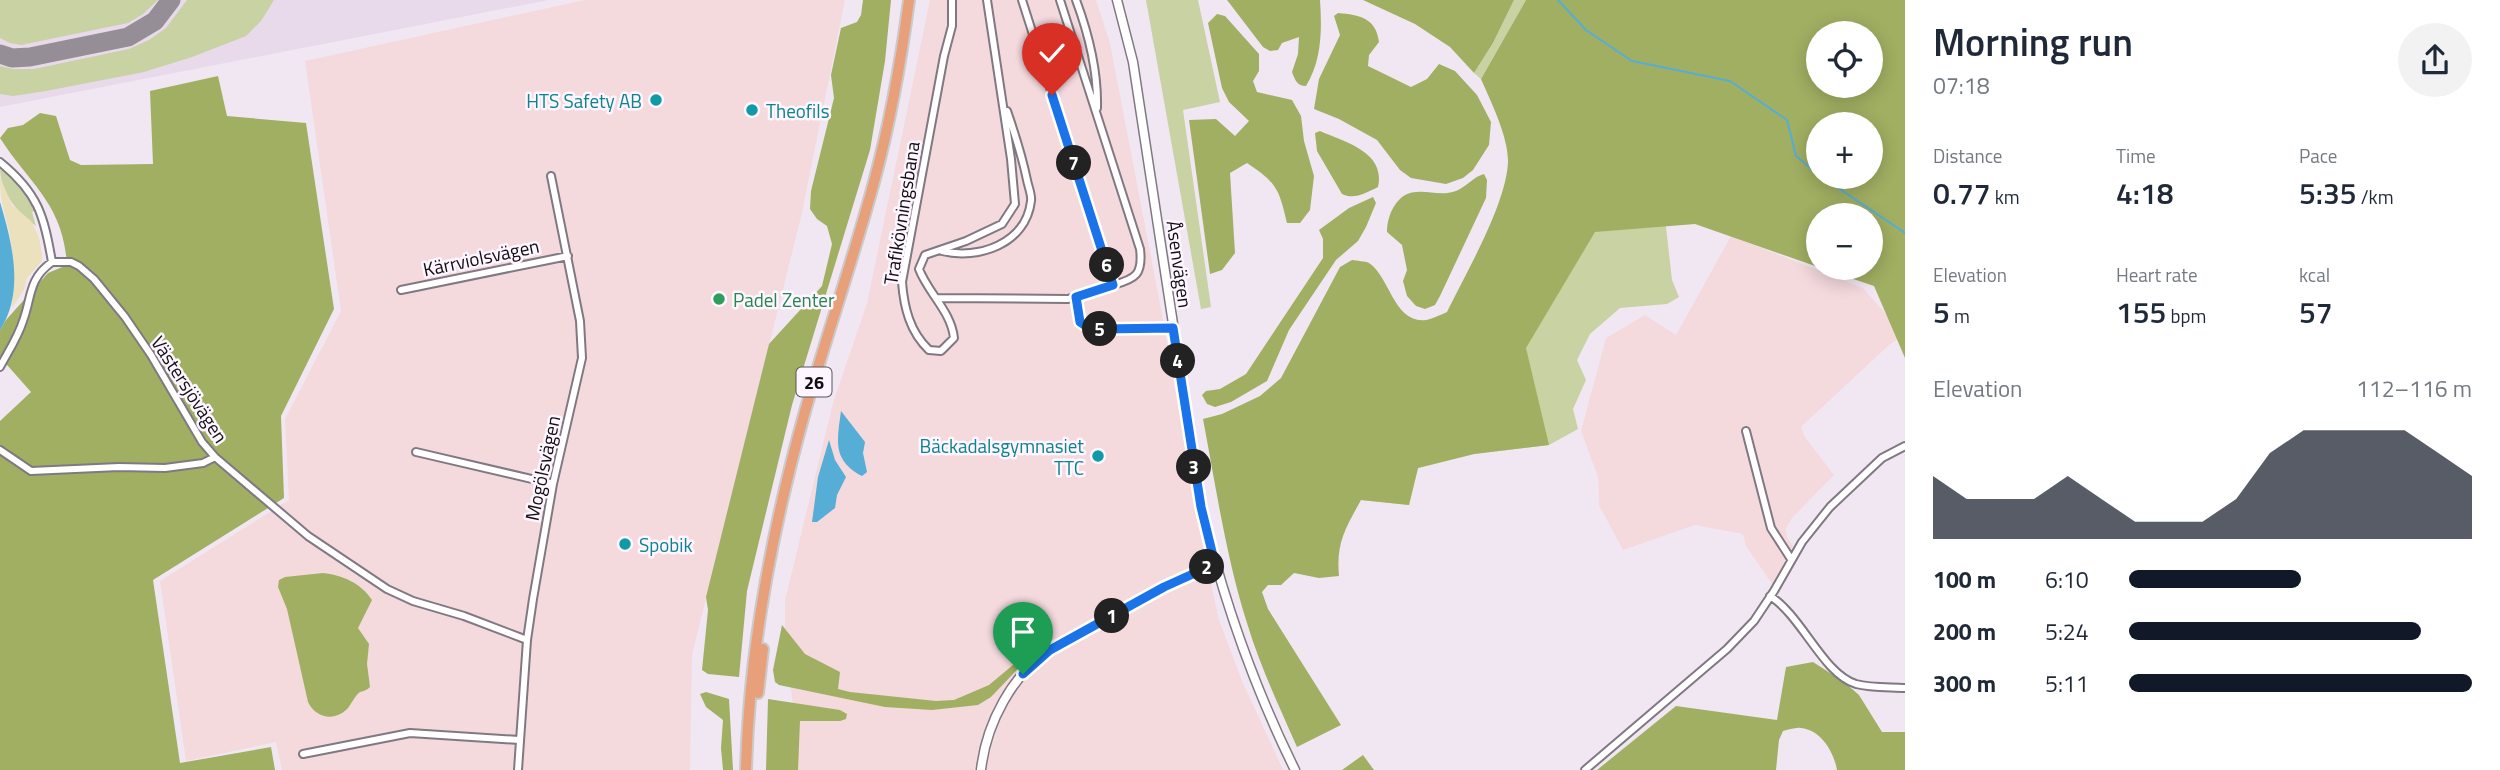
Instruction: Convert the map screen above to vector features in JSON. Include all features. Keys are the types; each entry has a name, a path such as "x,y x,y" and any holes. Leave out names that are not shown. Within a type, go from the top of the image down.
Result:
{"highway":[{"name":"26","path":"746,770 757,645 781,510 804,416 875,179 892,104 909,0"},
{"name":"26","path":"752,770 765,633 787,514 811,418 880,180 897,105 914,0"}],"street":[{"name":"Trafikövningsbana","path":"952,0 953,26 944,56 902,282 903,303 917,339 929,350 941,351 954,338 952,324 925,286 919,269 925,255 966,241 1002,224 1015,204 1012,159 987,0"},
{"path":"1022,0 1113,285"},
{"path":"936,298 1069,299 1127,282 1138,274 1142,263 1140,249 1060,0"},
{"path":"1076,0 1086,30 1097,82 1097,113"},
{"name":"Åsenvägen","path":"1116,0 1133,62 1201,507 1236,633 1255,684 1295,770"},
{"name":"Trafikövningsbana","path":"940,250 960,255 996,247 1014,235 1024,222 1031,200 1021,149 1002,98"},
{"path":"0,162 20,178 36,200 48,236 52,262 34,282 24,321 0,367"},
{"name":"Mogölsvägen","path":"518,770 527,640 553,484 582,358 580,321 551,176"},
{"name":"Kärrviolsvägen","path":"401,289 568,256"},
{"name":"Västersjövägen","path":"52,262 61,261 79,266 105,291 151,355 188,421 215,457 308,536 387,589 413,601 464,616 527,640"},
{"path":"1076,297 1080,322 1089,328 1173,328"},
{"path":"1746,430 1771,528 1791,559"},
{"path":"1586,770 1727,649 1754,621 1791,559 1830,507 1882,458 1905,446"},
{"path":"0,450 31,471 165,468 203,463 215,457"},
{"path":"416,452 553,484"},
{"path":"981,770 992,723 1005,700 1023,674 1050,650 1164,587 1215,564"},
{"path":"1770,596 1784,607 1839,675 1857,684 1905,688"},
{"path":"303,754 410,733 519,740"}],"shaded area":[{"path":"0,0 549,0 0,107"},
{"path":"585,0 845,0 801,217 692,655 690,770 282,770 276,742 186,761 160,581 289,500 285,419 341,311 305,61"},
{"path":"930,0 1096,0 1110,43 1201,537 1219,620 1243,683 1283,770 792,770 793,707 785,631 785,600 833,403 867,303"},
{"path":"1731,236 1806,266 1806,280 1843,280 1863,288 1904,335 1889,345 1801,427 1805,437 1834,475 1792,518 1786,528 1787,537 1793,546 1772,584 1746,546 1743,534 1695,525 1623,550 1599,505 1598,477 1581,431 1606,338 1645,315 1676,335"}],"green space":[{"path":"0,0 158,0 128,23 21,45 0,38"},
{"path":"187,0 274,0 261,21 246,36 192,57 144,72 46,91 13,96 0,94 0,66 34,69 129,49 166,28"},
{"path":"863,0 891,0 885,61 870,150 792,405 747,591 739,677 708,674 702,670 708,610 706,597 769,344 822,286 832,244 827,226 817,219 810,209 811,191 834,98 831,75 841,28 857,22"},
{"path":"1146,0 1198,0 1220,102 1183,110 1211,307 1201,309"},
{"path":"1227,0 1320,0 1321,33 1318,55 1306,86 1298,84 1292,72 1298,54 1299,37 1282,43 1278,50 1270,51 1263,47"},
{"path":"1363,0 1514,0 1493,43 1474,73 1450,47 1415,24"},
{"path":"1514,0 1526,0 1481,79 1474,73 1493,43"},
{"path":"1526,0 1905,0 1905,358 1874,286 1856,280 1883,280 1883,203 1806,203 1806,263 1695,224 1595,232 1526,348 1549,445 1474,454 1418,468 1409,505 1361,500 1340,545 1339,576 1319,578 1294,573 1281,585 1268,585 1262,592 1268,609 1341,725 1297,747 1270,686 1247,623 1222,522 1203,419 1222,414 1260,396 1281,378 1340,267 1352,260 1369,263 1376,270 1407,315 1426,320 1447,312 1501,197 1508,161 1498,119 1481,79"},
{"path":"1338,13 1366,19 1374,28 1379,42 1369,55 1368,66 1411,87 1427,79 1439,64 1455,71 1477,95 1491,122 1489,145 1473,170 1463,178 1446,184 1411,178 1400,170 1377,140 1314,109 1319,79 1340,35 1334,16"},
{"path":"1217,14 1225,16 1259,54 1259,71 1253,81 1257,92 1292,100 1301,116 1304,141 1314,176 1310,210 1300,223 1287,223 1279,194 1265,176 1247,163 1230,173 1235,253 1222,270 1210,274 1189,120 1216,119 1235,136 1249,121 1229,102 1222,88 1208,23"},
{"path":"218,76 227,116 306,123 334,309 281,416 284,498 153,580 180,763 271,747 275,770 0,770 0,421 31,392 0,357 0,330 48,273 67,265 64,244 52,210 0,138 8,128 23,125 40,113 56,116 70,160 81,165 153,164 150,91"},
{"path":"1320,131 1351,144 1370,157 1379,175 1378,187 1355,196 1342,194 1317,151 1315,133"},
{"path":"0,167 20,182 37,210 32,212 36,226 11,201 3,185"},
{"path":"1484,174 1487,180 1486,198 1440,296 1435,305 1425,309 1416,306 1407,296 1403,281 1407,270 1402,245 1387,232 1394,206 1410,193 1451,192"},
{"path":"1662,192 1672,280 1679,297 1667,304 1620,308 1590,334 1577,360 1586,380 1573,409 1578,429 1549,445 1474,454 1418,468 1409,505 1361,500 1412,336"},
{"path":"1373,197 1376,203 1358,241 1336,260 1289,330 1267,381 1231,402 1215,407 1207,404 1202,395 1206,391 1220,389 1246,374 1323,258 1323,239 1319,230 1349,208"},
{"path":"323,573 351,581 372,600 358,628 369,644 367,664 370,687 360,692 341,714 330,717 315,711 308,702 287,609 278,587 279,580 285,577"},
{"path":"782,625 805,654 840,672 838,689 936,701 954,700 989,685 1036,650 991,697 978,705 932,710 885,707 775,682 773,670"},
{"path":"1813,662 1859,695 1882,732 1905,732 1905,770 1837,770 1830,749 1820,737 1799,728 1783,731 1779,740 1776,770 1597,770 1676,706 1777,720 1786,667"},
{"path":"706,692 729,699 733,770 723,770 723,720 706,707 700,694"},
{"path":"768,699 840,710 847,714 846,719 800,721 798,770 766,770"},
{"path":"1363,755 1374,770 1342,770"}],"sand":[{"path":"0,177 12,205 31,221 39,237 42,255 42,261 27,278 24,290 12,308 12,250"}],"water":[{"path":"0,202 12,250 14,283 8,315 0,330"},
{"path":"841,411 865,442 863,453 867,472 862,476 852,470 841,456 838,441"},
{"path":"829,440 835,460 846,477 837,495 835,508 817,522 812,522 818,477"}],"waterway":[{"path":"1558,0 1586,30 1632,61 1730,81 1787,120 1796,156 1806,164"},
{"path":"1840,189 1905,233"}],"taxiway":[{"path":"0,54 12,58 30,57 128,37 155,21 171,0"}],"place":[{"name":"HTS Safety AB","path":"656,100"},
{"name":"Theofils","path":"752,110"},
{"name":"Padel Zenter","path":"719,299"},
{"name":"Bäckadalsgymnasiet TTC","path":"1098,456"},
{"name":"Spobik","path":"625,544"}],"route":[{"path":"1023,674 1050,650 1164,587 1215,564 1201,507 1173,328 1101,329 1089,328 1080,322 1076,297 1113,285 1052,95"}]}
